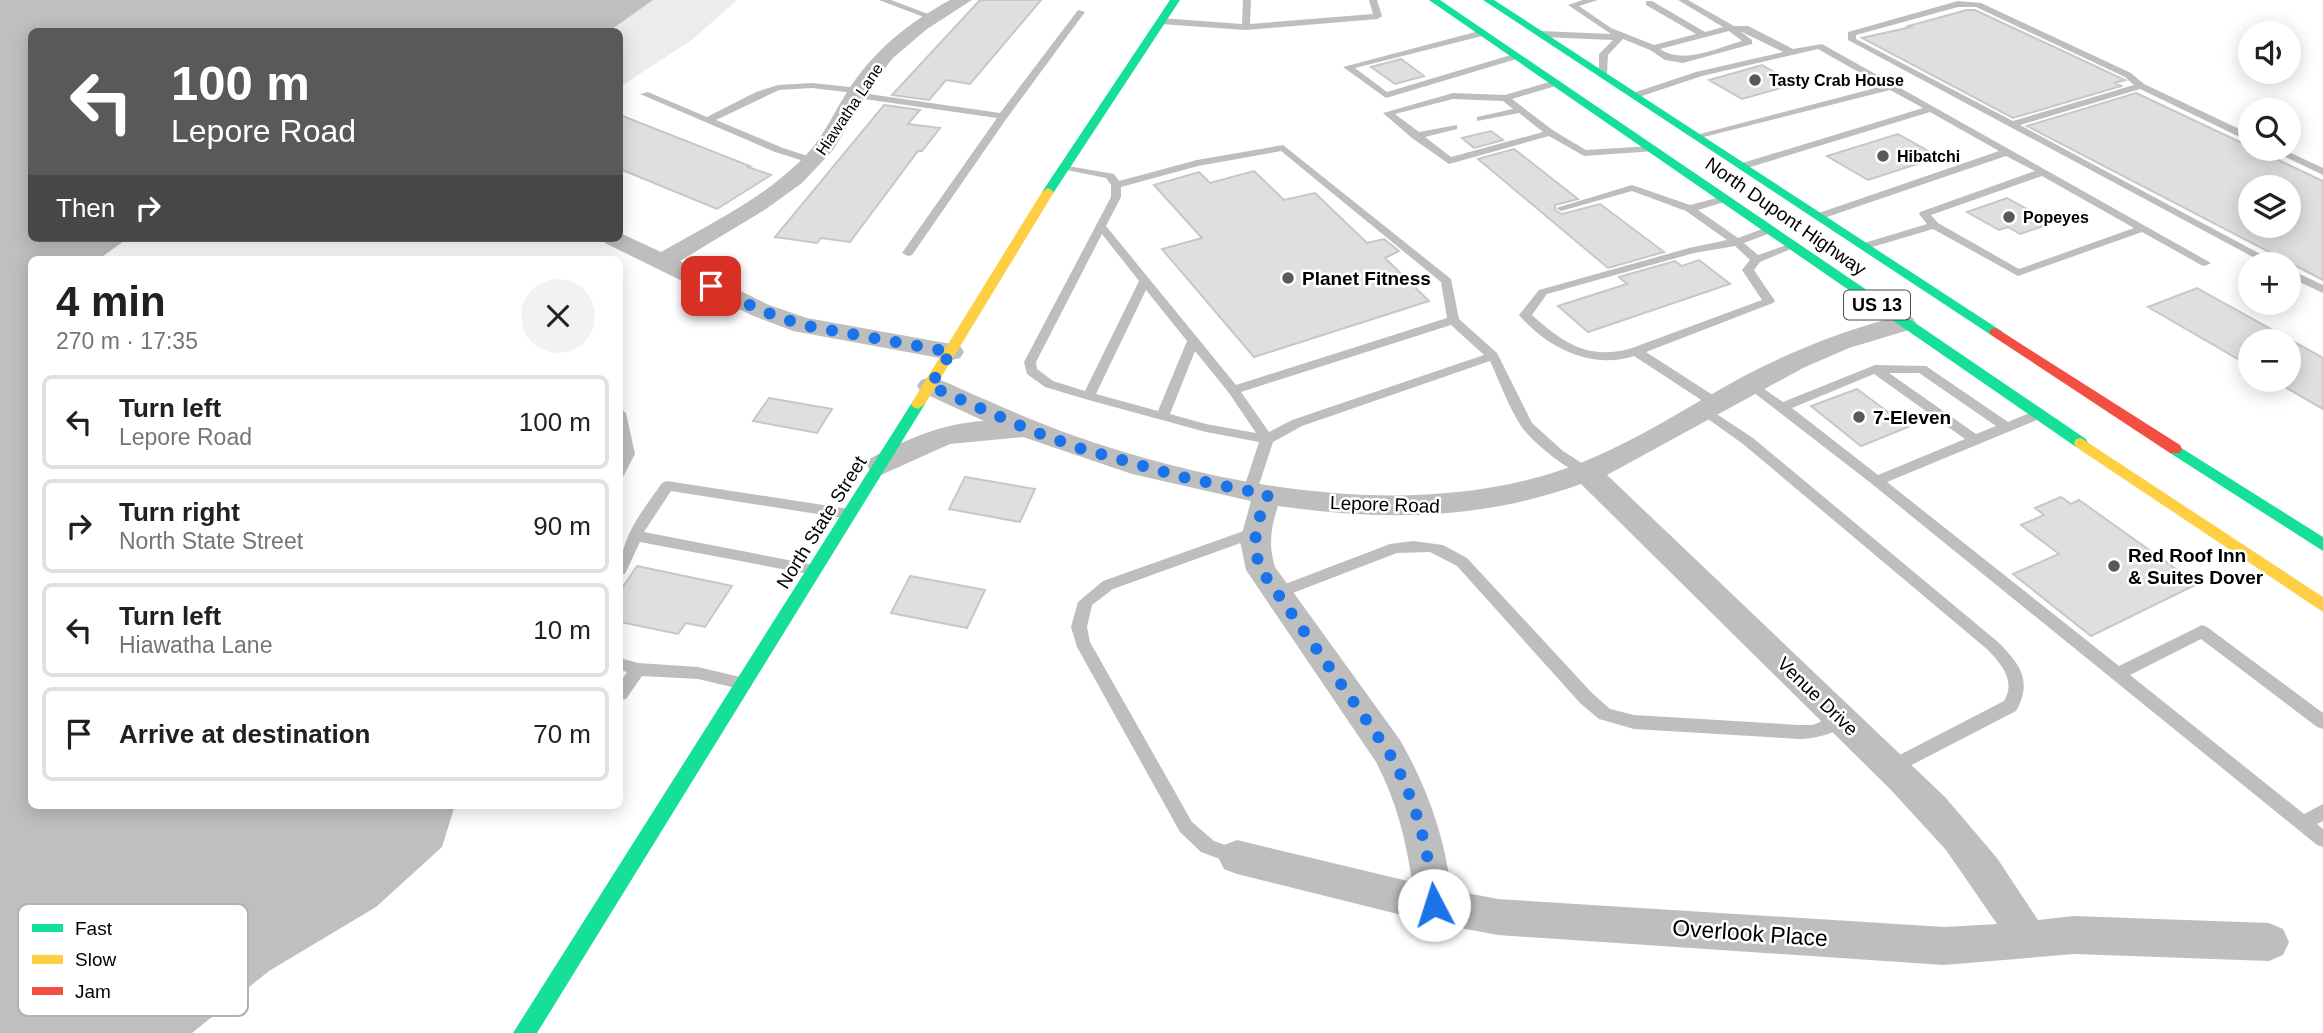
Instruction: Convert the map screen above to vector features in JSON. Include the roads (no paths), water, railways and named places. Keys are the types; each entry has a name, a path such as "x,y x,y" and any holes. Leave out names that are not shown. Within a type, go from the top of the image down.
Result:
{"main road":[{"name":"North State Street","path":"1156,26 1161,0"},
{"name":"North State Street","path":"524,1033 1066,167 1175,0"},
{"name":"North Dupont Highway","path":"1434,0 1903,323 2323,606"},
{"name":"North Dupont Highway","path":"1488,0 2323,545"},
{"path":"1903,323 1935,324"},
{"path":"1980,341 2076,385"}],"street":[{"name":"Hiawatha Lane","path":"662,262 783,186 813,161 858,93 905,35 963,0"},
{"path":"621,242 760,310 802,325 951,352"},
{"name":"Lepore Road","path":"930,386 1030,430 1129,463 1259,493 1364,507 1446,507 1518,493 1586,472 1750,385 1837,343 1903,323"},
{"path":"881,465 932,438 955,432 976,429 1030,430"},
{"name":"Venue Drive","path":"1586,472 1892,767 1964,843 2009,905 2027,939"},
{"path":"1259,493 1253,540 1258,562 1406,781 1422,832 1431,872 1434,905"},
{"path":"2281,517 2323,525"},
{"name":"Overlook Place","path":"1237,858 1434,905 1497,917 1944,946 2074,935 2269,942"}],"lane":[{"path":"883,0 932,17"},
{"path":"1246,27 1247,0"},
{"path":"1156,26 1246,27 1378,16 1373,0"},
{"path":"1594,0 1572,5 1608,30 1653,48 1668,58 1683,60 1749,41 1682,0"},
{"path":"1649,3 1704,35"},
{"path":"2238,132 2141,86 2128,75 1978,5 1958,4 1851,34 1852,40 2251,252"},
{"path":"908,253 1003,116 1081,12"},
{"path":"1653,48 1731,28 1745,28 1791,52"},
{"path":"1483,33 1348,67 1386,95 1517,56"},
{"path":"1540,33 1622,37"},
{"path":"1602,74 1604,54 1622,37"},
{"path":"1636,95 1699,74 1819,46 2205,263"},
{"path":"1550,133 1449,161 1388,113 1453,96 1505,98 1556,83"},
{"path":"708,121 768,90 784,86 809,86 1003,116"},
{"path":"2011,125 2141,86"},
{"path":"1700,137 1891,87"},
{"path":"645,94 813,161"},
{"path":"1505,98 1550,133 1584,153 1651,149"},
{"path":"1744,166 1931,109"},
{"path":"1479,119 1520,110"},
{"path":"1416,135 1454,127"},
{"path":"1115,185 1196,163 1283,148 1447,281 1453,320 1493,356 1527,425 1559,454 1586,472"},
{"path":"1820,216 2007,152"},
{"path":"2300,161 2323,172"},
{"path":"1066,167 1110,176 1115,185 1116,197 1030,362 1031,371 1049,384 1162,417 1267,439 1297,423 1493,356"},
{"path":"2043,172 1924,214 1934,225 2018,273 2143,229"},
{"path":"1561,208 1632,188 1690,209 1737,242 1756,260"},
{"path":"1690,209 1724,199"},
{"path":"1865,246 1934,225"},
{"path":"1101,226 1233,390 1267,439 1259,493"},
{"path":"1769,230 1737,242 1693,250 1544,292 1525,315 1539,328 1590,356 1611,359 1769,301 1748,270 1756,260 1792,246"},
{"path":"2301,278 2323,290"},
{"path":"1089,396 1145,281"},
{"path":"1233,390 1453,320"},
{"path":"1162,417 1193,341"},
{"path":"1636,351 1711,408 2005,657 2017,679 2018,689 2010,706 1892,767"},
{"path":"1782,407 1875,369 1922,369 2006,427"},
{"path":"1875,369 1975,440"},
{"path":"1750,385 1877,481 2323,839"},
{"path":"1877,481 2039,414"},
{"path":"623,564 639,527 667,486 850,515"},
{"path":"1237,858 1214,851 1198,842 1186,827 1082,643 1079,627 1080,612 1085,602 1108,585 1255,532"},
{"path":"636,536 816,570"},
{"path":"1277,593 1395,548 1406,545 1431,547 1452,555 1461,562 1586,698 1605,714 1653,725 1799,732 1814,732 1842,719"},
{"path":"2118,674 2202,631 2323,722"},
{"path":"623,665 638,669 698,673 744,684"},
{"path":"623,690 638,669"},
{"path":"2303,823 2323,812"}],"place":[{"name":"Tasty Crab House","path":"1755,80"},
{"name":"Hibatchi","path":"1883,156"},
{"name":"Popeyes","path":"2009,217"},
{"name":"Planet Fitness","path":"1288,278"},
{"name":"7-Eleven","path":"1859,417"},
{"name":"Red Roof Inn & Suites Dover","path":"2114,566"}]}
